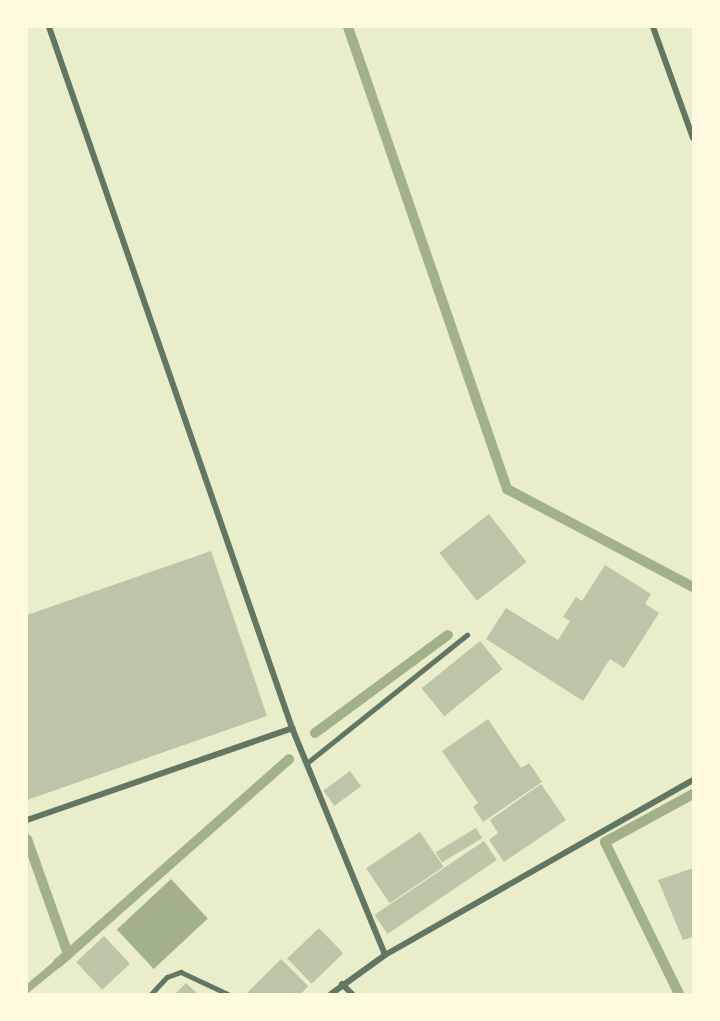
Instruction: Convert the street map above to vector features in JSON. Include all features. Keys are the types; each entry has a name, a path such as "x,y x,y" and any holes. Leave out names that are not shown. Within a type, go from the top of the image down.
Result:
{"street":[{"path":"49,27 292,728 385,955"},
{"path":"653,27 693,138"},
{"path":"27,820 292,728"},
{"path":"331,994 385,955 693,780"},
{"path":"342,984 352,994"}],"lane":[{"path":"307,763 467,635"},
{"path":"151,994 167,977 181,972 228,994"}],"shaded area":[{"path":"171,879 208,918 154,969 117,929"},
{"path":"66,951 70,959 27,994 27,984"}],"building":[{"path":"489,514 527,562 477,601 439,553"},
{"path":"211,551 267,716 27,800 27,615"},
{"path":"605,565 651,594 645,604 659,613 624,668 610,659 583,701 486,639 506,608 558,640 570,621 563,617 576,597 582,601"},
{"path":"480,641 503,669 444,716 422,688"},
{"path":"488,719 521,768 529,763 542,782 483,822 473,807 478,803 442,751"},
{"path":"350,771 361,786 334,806 323,790"},
{"path":"541,784 566,820 504,862 489,840 498,833 490,820"},
{"path":"476,828 482,838 442,862 436,852"},
{"path":"420,832 443,867 390,903 366,868"},
{"path":"484,841 497,860 387,934 375,915"},
{"path":"693,868 693,937 683,940 658,880"},
{"path":"319,928 343,953 312,984 287,959"},
{"path":"104,936 130,964 102,990 76,962"},
{"path":"281,959 308,986 301,994 246,994"},
{"path":"186,983 198,994 175,994"}],"waterway":[{"path":"348,27 507,489 693,587"},
{"path":"315,733 448,635"},
{"path":"58,963 289,759"},
{"path":"679,994 605,842 693,794"},
{"path":"27,839 68,954"}]}
